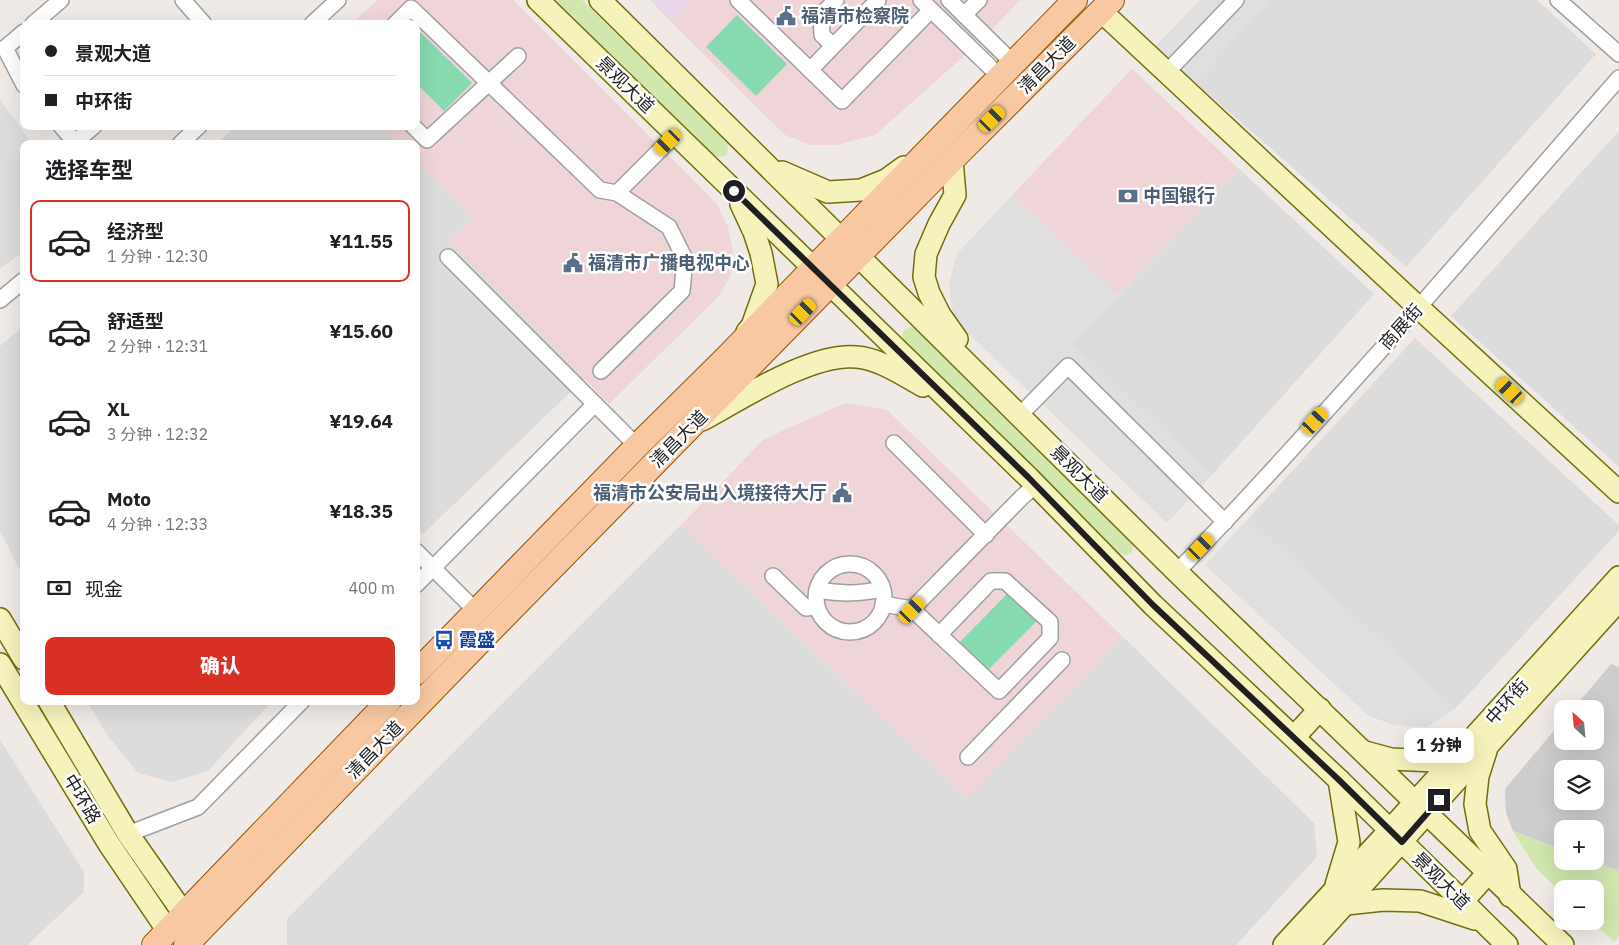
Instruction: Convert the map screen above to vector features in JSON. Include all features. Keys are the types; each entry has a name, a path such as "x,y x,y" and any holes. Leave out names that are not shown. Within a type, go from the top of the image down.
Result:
{"main road":[{"name":"清昌大道","path":"420,669 1075,0"},
{"name":"清昌大道","path":"420,705 493,628 1106,5"},
{"name":"清昌大道","path":"161,938 385,705"},
{"name":"清昌大道","path":"196,941 420,705"}],"street":[{"path":"38,20 61,0"},
{"path":"183,0 200,20"},
{"path":"316,20 338,0"},
{"name":"景观大道","path":"538,0 1036,485 1153,605 1339,780 1507,945"},
{"name":"景观大道","path":"600,0 1178,572 1562,945"},
{"path":"738,0 842,101 926,5 990,67"},
{"path":"834,46 822,35 821,16 836,0"},
{"path":"949,0 1013,63"},
{"path":"964,15 979,0"},
{"path":"1167,72 1236,0"},
{"path":"1558,0 1619,54"},
{"path":"810,70 834,46 872,2"},
{"path":"1106,5 1167,72 1619,492"},
{"path":"399,20 411,8 600,190 617,193 669,227 685,259 682,291 602,371"},
{"path":"20,35 5,48 20,77"},
{"path":"417,130 428,140 518,56"},
{"name":"商展街","path":"1178,572 1418,307 1619,78"},
{"path":"65,130 73,140"},
{"path":"79,140 90,130"},
{"path":"184,140 195,130"},
{"path":"617,193 676,134"},
{"path":"764,162 787,175 828,192 861,190 886,180 934,145"},
{"path":"952,160 955,196 939,224 926,254 924,277 929,293 940,315 980,375"},
{"path":"725,359 752,326 767,284 765,267 756,239 734,191"},
{"path":"448,257 637,446"},
{"path":"0,300 20,283"},
{"path":"695,424 783,376 829,359 857,357 898,372 954,405"},
{"path":"1020,415 1068,366 1225,522"},
{"path":"420,581 595,404"},
{"path":"894,443 986,535"},
{"path":"912,610 1036,485"},
{"path":"420,555 476,611"},
{"path":"847,564 858,565 869,570 877,578 882,588 882,610 869,626 859,631 838,630 829,625 822,617 817,607 817,590 826,574 835,568 847,564"},
{"path":"773,576 806,608 817,607"},
{"name":"中环街","path":"1340,898 1482,740 1619,577"},
{"path":"939,634 991,581 1005,581 1050,622 1050,638 999,691"},
{"path":"817,590 836,594 860,594 882,588"},
{"name":"中环街","path":"1482,740 1619,600"},
{"path":"883,604 912,610 1016,708"},
{"path":"0,619 20,652"},
{"path":"968,757 1062,660"},
{"name":"中环路","path":"0,664 20,697"},
{"name":"中环路","path":"25,705 109,844 161,938"},
{"name":"中环路","path":"51,705 128,834 184,914"},
{"path":"128,834 198,807 298,705"},
{"path":"1294,737 1320,710"},
{"path":"1365,752 1391,759 1435,761 1482,740"},
{"path":"1482,740 1475,804 1480,831 1506,869 1510,896"},
{"path":"1308,945 1340,898 1349,842 1339,780"},
{"path":"1462,902 1488,874"},
{"path":"1284,945 1340,898 1420,901 1483,921"}],"shaded area":[{"path":"378,0 513,0 717,204 728,227 733,252 731,275 719,296 609,404 449,240 473,218 420,165 420,140 395,140 385,130 420,130 420,20 356,20"},
{"path":"650,0 694,0 671,22"},
{"path":"694,0 1020,0 980,42 875,135 836,145 811,145 785,135 671,22"},
{"path":"1200,0 1269,0 1195,82 1154,48"},
{"path":"1269,0 1537,0 1596,54 1406,267 1195,82"},
{"path":"1132,69 1239,169 1118,295 1012,195"},
{"path":"0,99 20,127 20,130 22,130 30,140 20,140 20,254 0,269"},
{"path":"232,130 385,130 395,140 220,140"},
{"path":"1619,131 1619,467 1451,316"},
{"path":"420,165 473,218 449,240 585,378 423,534 420,531"},
{"path":"1239,169 1374,294 1211,476 1072,344"},
{"path":"1012,195 1118,295 1072,344 1211,476 1167,523 953,319 949,283 957,254"},
{"path":"20,329 20,570 0,531 0,346"},
{"path":"1415,338 1619,525 1619,531 1455,709 1248,519"},
{"path":"845,403 887,410 1123,637 967,799 681,525 764,439"},
{"path":"1248,519 1455,709 1427,727 1394,725 1369,716 1205,565"},
{"path":"681,525 966,798 1123,637 1314,823 1317,857 1236,945 287,945 287,919"},
{"path":"1611,664 1619,667 1619,871 1604,865 1604,820 1554,820 1554,847 1513,831 1506,813 1505,789 1554,731 1554,750 1604,750 1604,700 1581,700"},
{"path":"89,705 268,705 208,771 172,782 138,773 107,735"},
{"path":"0,740 84,872 84,892 27,945 0,945"}],"green space":[{"path":"556,0 582,0 727,143 727,155 720,157 713,155"},
{"path":"737,15 787,64 756,96 706,47"},
{"path":"420,32 472,83 444,111 420,87"},
{"path":"911,327 918,330 1131,541 1133,546 1131,553 1125,555 1118,553 904,342 902,335 905,329"},
{"path":"1009,592 1038,620 985,673 957,645"},
{"path":"1513,831 1554,847 1554,870 1604,870 1604,865 1619,871 1619,936 1614,942 1601,930 1604,930 1604,880 1554,880 1554,886 1536,868"}],"place":[{"name":"福清市检察院","path":"786,16"},
{"name":"中国银行","path":"1128,196"},
{"name":"福清市广播电视中心","path":"573,263"},
{"name":"福清市公安局出入境接待大厅","path":"842,493"},
{"name":"霞盛","path":"444,640"}],"route":[{"path":"734,191 1028,477 1153,605 1402,842 1439,800"}]}
